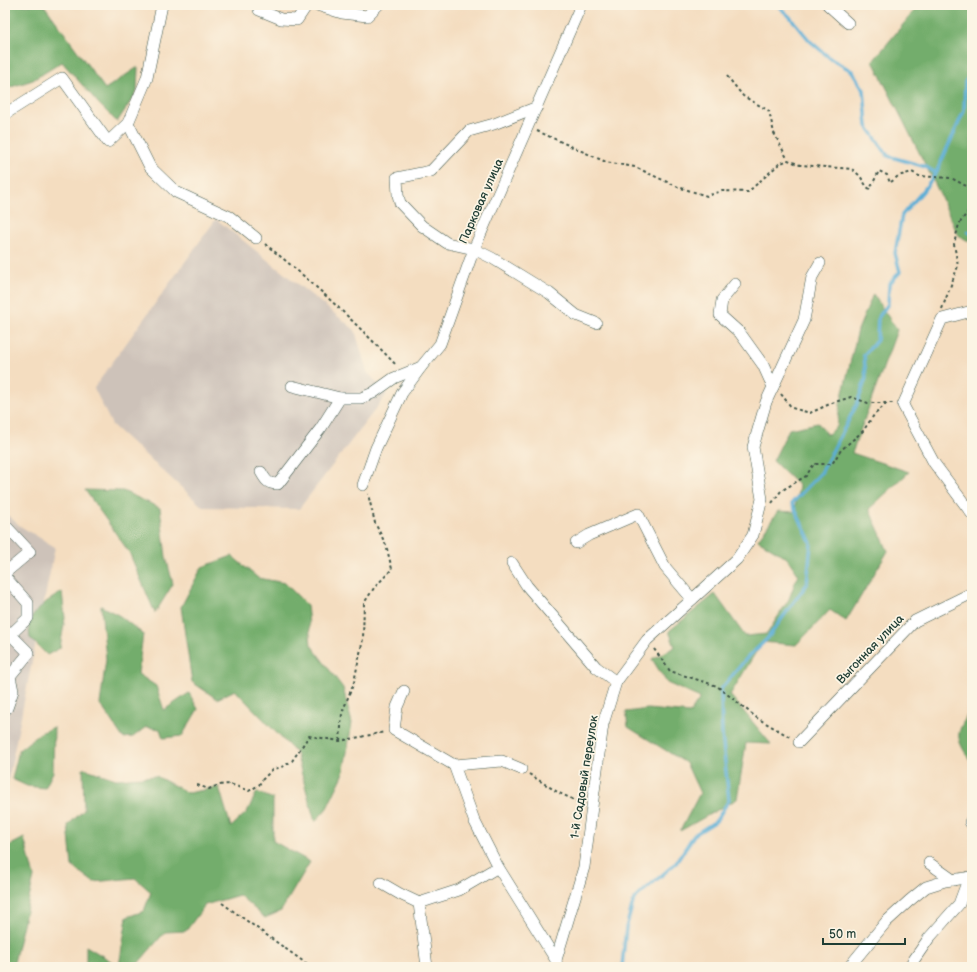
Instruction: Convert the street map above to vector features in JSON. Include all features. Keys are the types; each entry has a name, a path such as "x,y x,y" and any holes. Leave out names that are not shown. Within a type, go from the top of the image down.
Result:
{"street":[{"path":"5,114 62,78 108,142 128,123 147,78 162,5"},
{"path":"259,10 281,19 297,20 306,5"},
{"path":"317,5 342,13 367,16 378,5"},
{"name":"Парковая улица","path":"363,484 376,448 402,393 440,344 474,250 581,5"},
{"path":"828,5 848,23"},
{"path":"537,107 494,124 469,131 431,171 397,178 400,203 422,226 447,243 474,250 519,274 549,293 576,315 596,323"},
{"path":"128,123 150,167 176,192 230,217 256,238"},
{"path":"774,387 804,320 812,277 820,263"},
{"path":"735,284 722,300 720,315 740,333 763,365 774,387"},
{"path":"972,311 942,318 903,405 934,463 972,514"},
{"path":"292,386 340,398 361,398 373,393 404,373 421,367"},
{"name":"1-й Садовый переулок","path":"556,964 584,867 603,724 616,682 647,640 737,559 753,535 762,499 753,448 766,402 774,387"},
{"path":"261,472 265,480 271,484 278,484 321,428 340,398"},
{"path":"576,543 589,535 638,514 665,567 692,599"},
{"path":"5,525 30,552 5,573"},
{"path":"512,563 526,586 596,667 616,682"},
{"path":"5,577 28,603 28,618 7,632 29,653 7,674 13,691 7,708 5,708"},
{"name":"Выгонная улица","path":"799,742 915,621 972,593"},
{"path":"404,692 397,707 394,730 454,765 502,761 522,769"},
{"path":"454,765 474,820 498,867 556,964"},
{"path":"929,863 953,880"},
{"path":"381,883 419,903 459,890 498,867"},
{"path":"849,967 886,922 908,901 926,887 971,877"},
{"path":"909,967 929,938 959,904 971,877"},
{"path":"419,903 427,967"}],"path":[{"path":"726,76 744,96 769,111 774,133 788,160 800,166 852,169 860,176 870,189 879,171 887,175 890,183 898,176 912,172 919,176 951,178 972,189"},
{"path":"528,127 606,162 636,167 678,187 707,196 722,191 748,192 779,164 788,160"},
{"path":"942,318 940,313 958,266 954,244 959,224 972,206"},
{"path":"256,238 286,261 364,332 404,373"},
{"path":"774,387 792,408 810,414 832,402 851,397 868,403 903,405"},
{"path":"758,515 769,506 781,492 806,476 814,464 832,464 841,450 863,431 874,415 887,403"},
{"path":"340,741 342,713 354,682 363,640 364,603 374,588 392,569 386,545 375,523 367,492 363,484"},
{"path":"647,640 670,671 717,686 757,718 799,742"},
{"path":"197,785 209,789 220,784 232,785 249,791 259,785 272,770 284,766 292,761 309,736 340,741 394,730"},
{"path":"522,769 559,793 591,808"},
{"path":"222,902 310,967"}],"shaded area":[{"path":"216,219 355,330 367,372 387,394 299,509 203,507 112,425 94,388"},
{"path":"5,513 20,526 55,547 5,796"}],"green space":[{"path":"5,5 44,5 105,89 138,67 137,92 117,122 62,62 33,80 5,89"},
{"path":"919,5 972,5 972,243 958,235 938,190 873,61"},
{"path":"873,294 897,330 852,453 909,472 869,509 888,551 846,621 830,610 796,645 762,642 730,695 771,744 746,743 737,799 680,831 700,793 686,763 628,727 626,712 648,709 690,713 700,698 667,683 652,659 675,647 669,631 715,594 745,636 767,634 789,599 798,574 787,558 758,540 778,511 794,512 799,486 773,461 789,429 818,423 827,435 837,427 840,405 858,330"},
{"path":"85,490 123,491 160,508 166,557 173,584 155,613 129,552"},
{"path":"232,556 258,578 285,583 307,605 311,645 343,688 352,723 343,775 327,808 315,822 296,753 235,690 217,699 192,682 181,607 202,567"},
{"path":"62,592 65,618 60,648 47,655 30,638 28,621 46,602"},
{"path":"101,606 120,616 143,634 138,674 156,686 164,710 189,693 198,709 182,736 163,738 160,729 146,727 133,737 123,738 100,704 106,659"},
{"path":"972,707 972,763 959,740 959,735"},
{"path":"54,727 53,772 45,788 27,786 12,779 19,750 40,733"},
{"path":"83,768 116,779 156,776 188,793 219,787 231,827 247,812 257,792 273,799 273,841 310,862 281,911 265,918 239,895 205,905 186,931 165,932 135,967 86,967 86,946 119,966 127,917 144,911 151,892 135,878 93,882 72,866 68,825 84,810"},
{"path":"24,838 34,877 13,967 5,967 5,854 7,847"}],"waterway":[{"path":"777,5 790,17 810,41 831,59 852,71 864,90 867,126 888,156 926,167 936,173"},
{"path":"622,967 626,928 634,899 676,863 694,835 716,821 729,800 722,734 721,689 746,659 767,639 807,584 811,543 792,503 821,473 857,404 866,378 864,355 877,340 878,318 888,304 889,284 900,272 895,253 902,215 923,191 936,173 964,111 965,82 972,72"},
{"path":"968,232 972,234"}]}
